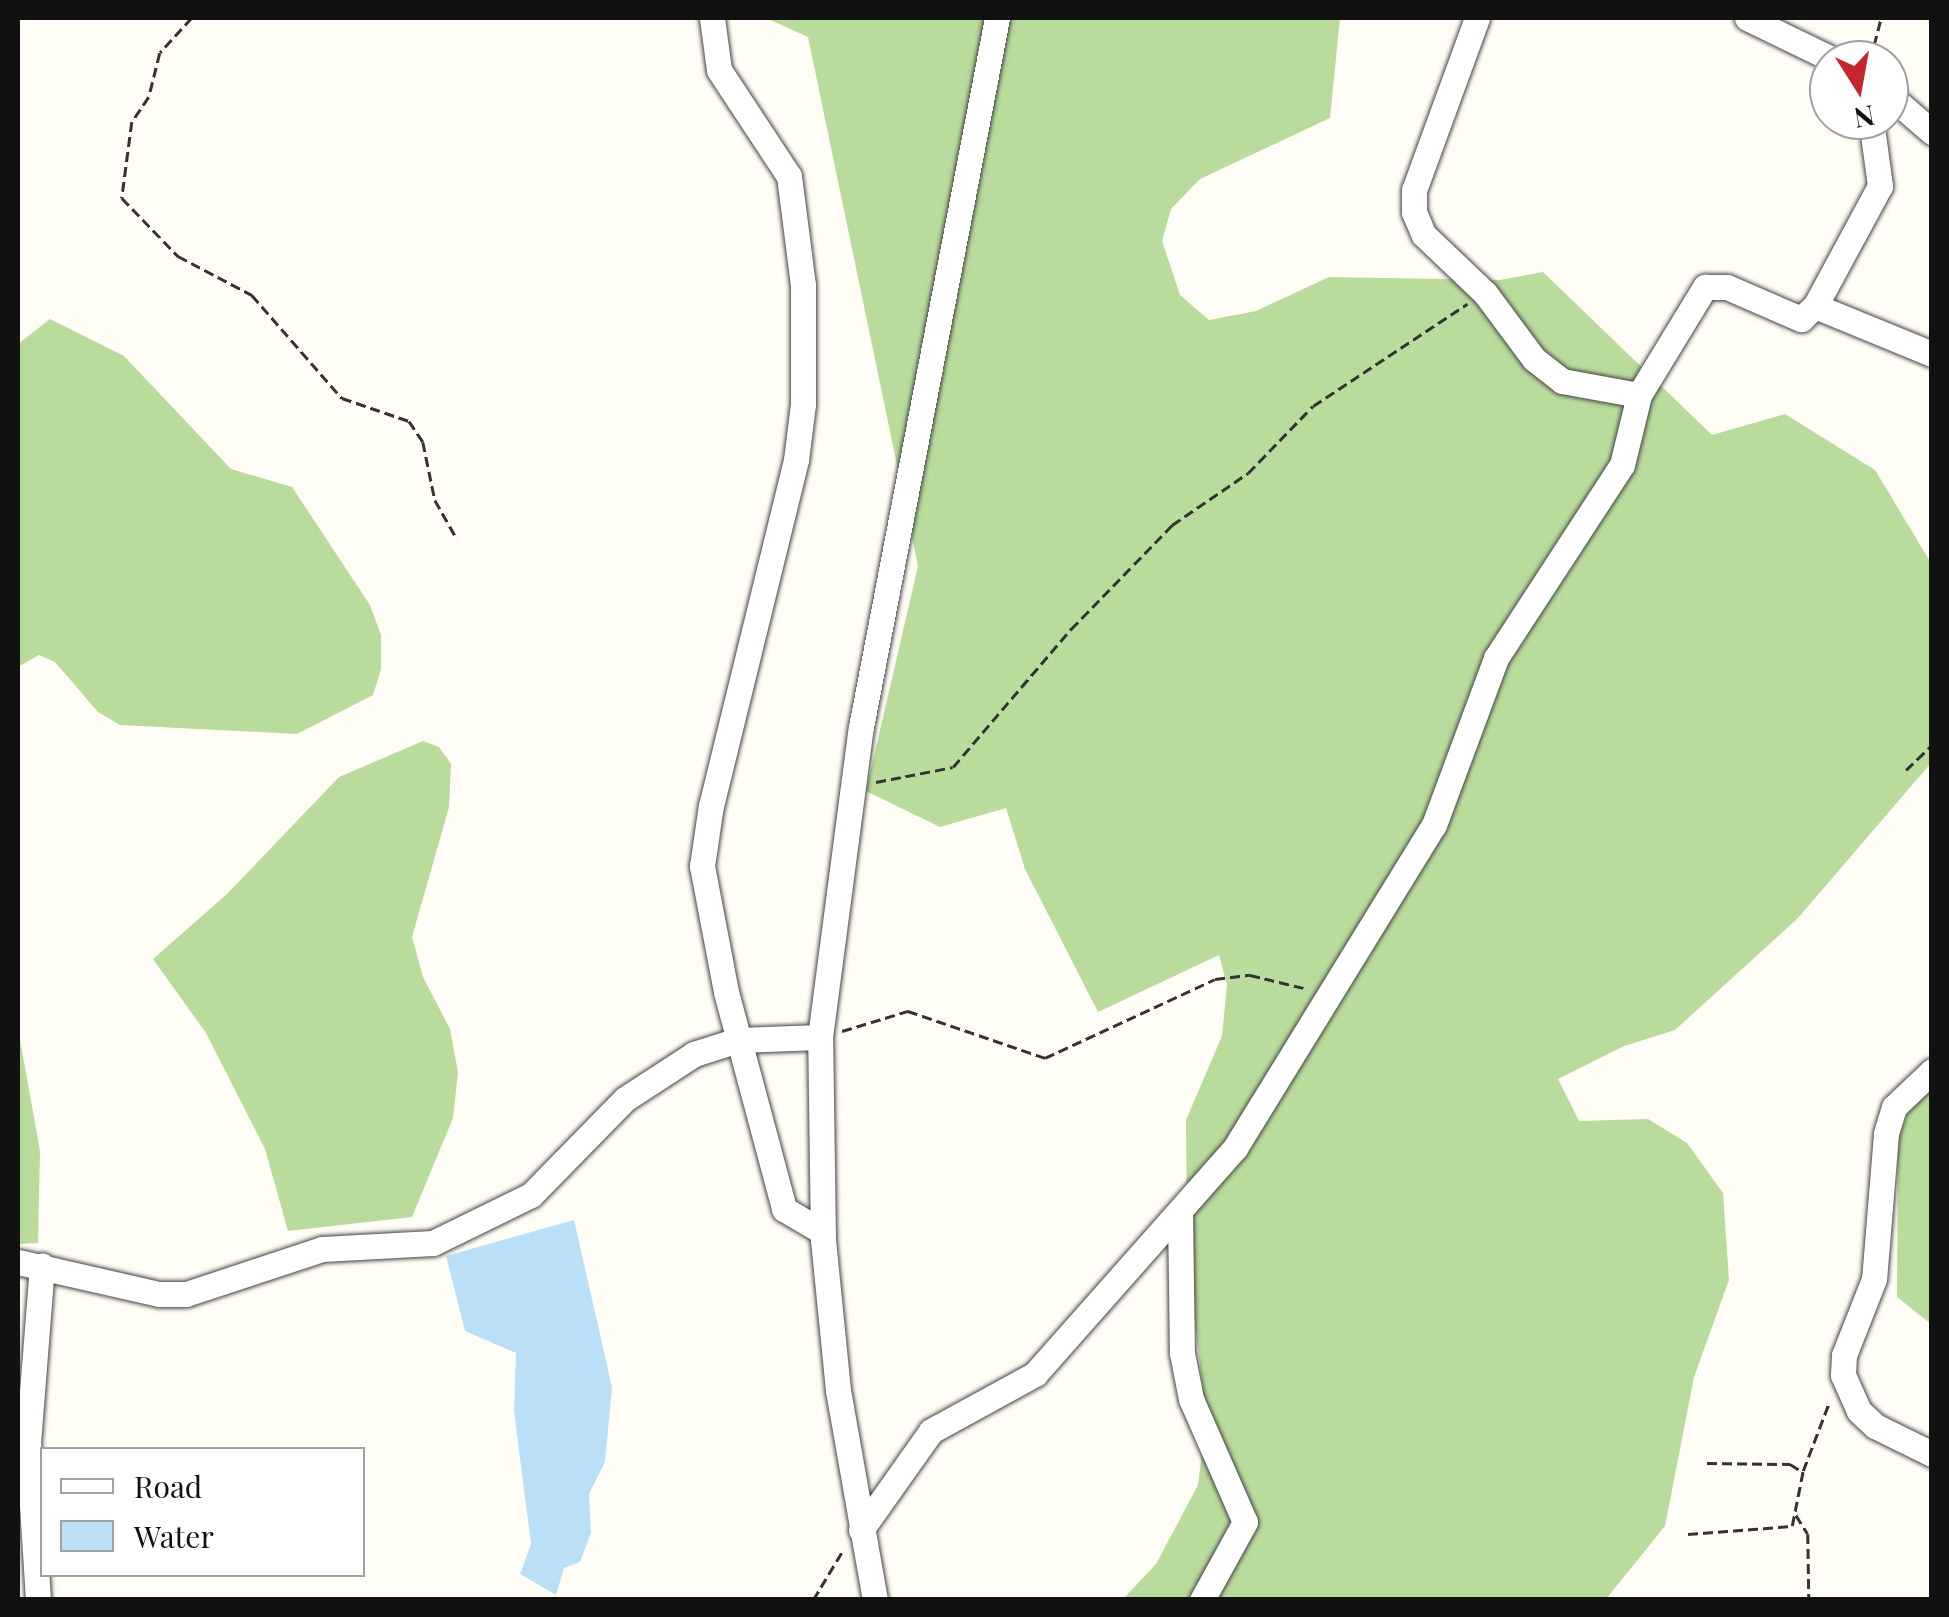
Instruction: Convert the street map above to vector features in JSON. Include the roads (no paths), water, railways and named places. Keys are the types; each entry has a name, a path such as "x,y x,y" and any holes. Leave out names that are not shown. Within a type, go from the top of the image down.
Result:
{"street":[{"path":"712,18 719,70 789,176 804,285 796,460 710,805 702,866 738,1040 784,1209 823,1232"},
{"path":"875,1600 860,1530 823,1232 820,1037 852,782 996,18"},
{"path":"1476,18 1414,190 1414,212 1424,234 1486,292 1534,359 1562,381 1640,395"},
{"path":"1747,18 1809,48"},
{"path":"1909,112 1932,132"},
{"path":"860,1530 931,1432 1035,1374 1235,1148 1335,993 1434,825 1496,658 1622,465 1640,395 1705,287 1727,287 1801,319 1815,306 1880,186 1874,140"},
{"path":"1815,306 1932,354"},
{"path":"38,1600 28,1443 30,1264 159,1294 186,1294 288,1256 402,1248 462,1234 531,1194 626,1100 694,1054 738,1040 820,1037"},
{"path":"1932,1072 1894,1108 1886,1134 1874,1279 1844,1355 1843,1375 1859,1411 1876,1426 1932,1454"},
{"path":"1180,1212 1182,1353 1190,1399 1246,1522 1202,1600"}],"water":[{"path":"574,1220 612,1387 605,1462 589,1494 591,1533 580,1562 564,1568 556,1595 520,1574 531,1544 514,1411 516,1353 465,1331 446,1256"}]}
